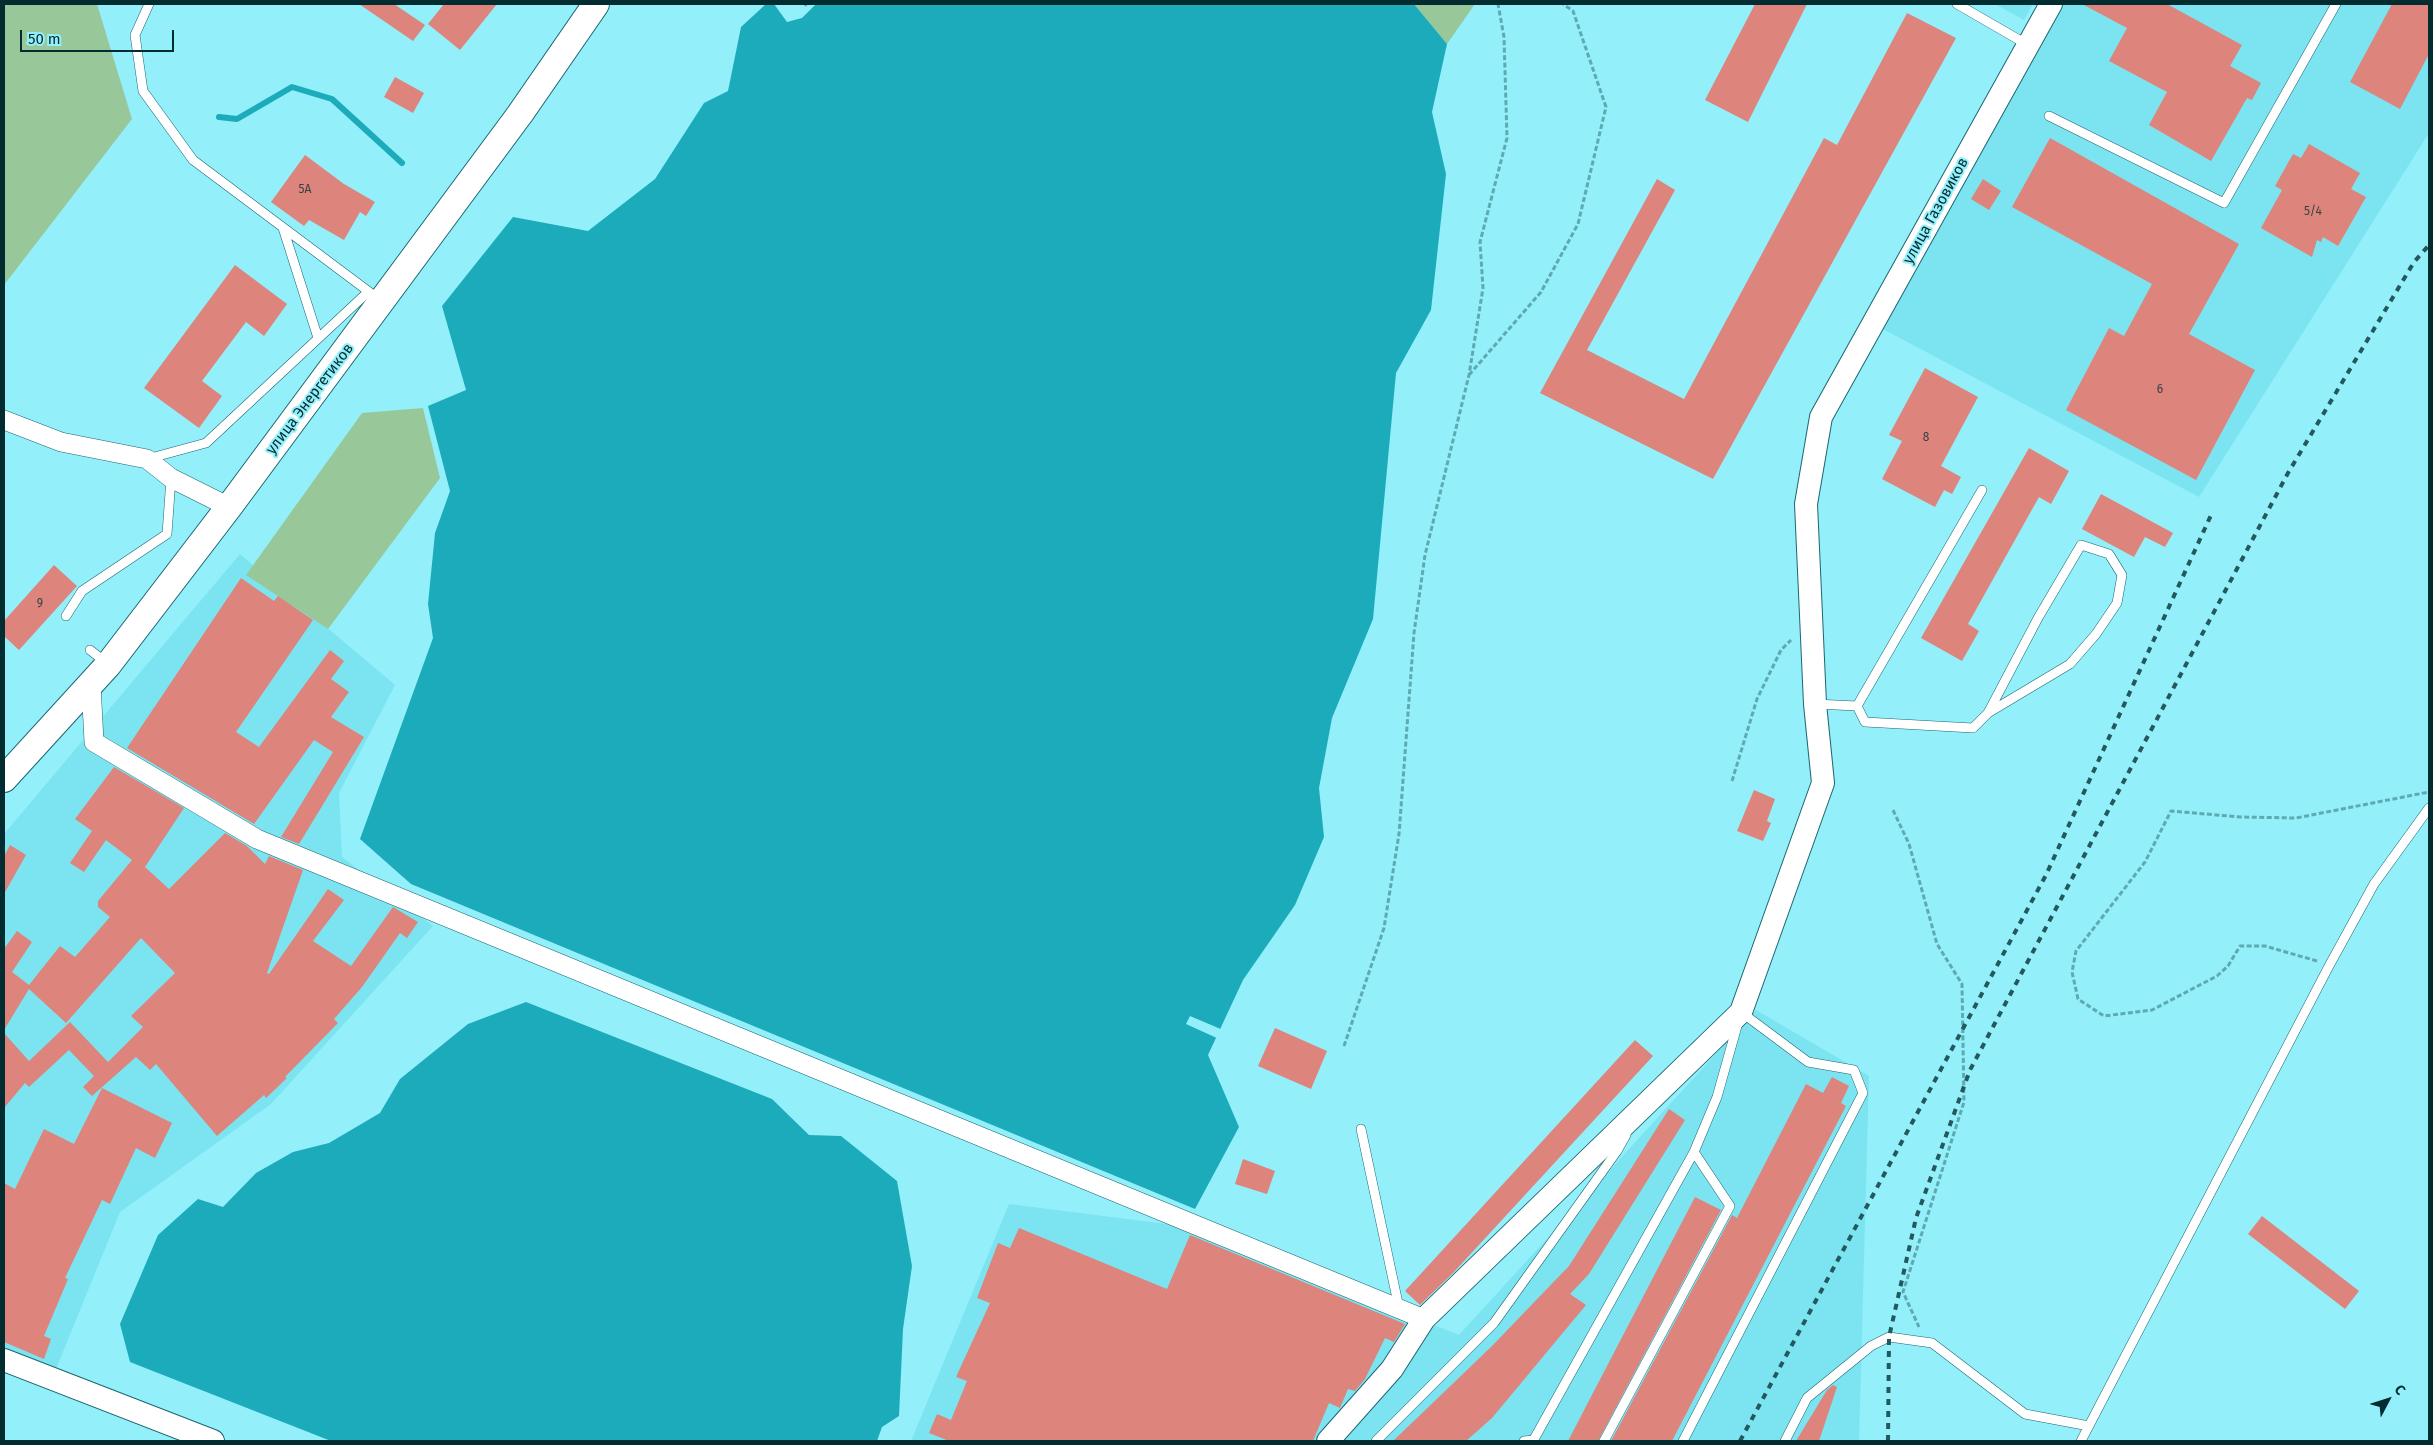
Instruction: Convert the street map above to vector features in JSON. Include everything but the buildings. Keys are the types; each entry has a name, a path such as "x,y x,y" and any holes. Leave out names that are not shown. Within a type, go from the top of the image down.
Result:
{"main road":[{"name":"улица Энергетиков","path":"4,779 91,684 99,657 229,508 375,297 520,114 596,4"}],"street":[{"name":"улица Газовиков","path":"1811,622 1806,504 1820,417 2051,4"},
{"path":"4,420 61,442 147,459 171,478 229,508"},
{"path":"1328,1441 1392,1369 1424,1319 1741,1012 1823,783 1815,704 1811,622"},
{"path":"91,684 94,742 257,839 1424,1319"},
{"path":"4,1360 213,1441"}],"lane":[{"path":"147,459 206,443 318,338 375,297 193,160 143,91 136,35 149,4"},
{"path":"1957,4 2028,45"},
{"path":"2049,116 2224,203 2336,4"},
{"path":"283,228 318,338"},
{"path":"66,616 82,591 167,534 171,478"},
{"path":"1857,706 1982,490"},
{"path":"1857,706 1865,722 1973,728 1988,713 2070,664 2096,634 2117,604 2122,575 2109,554 2081,545 2038,618 1988,713"},
{"path":"1815,704 1857,706"},
{"path":"2081,1441 2329,966 2374,884 2429,808"},
{"path":"1524,1441 1533,1441 1694,1152 1717,1096 1741,1012 1808,1062 1854,1070 1863,1093 1684,1441"},
{"path":"1376,1441 1494,1324 1617,1151 1637,1113"},
{"path":"1361,1129 1400,1309"},
{"path":"1604,1441 1730,1206 1694,1152"},
{"path":"1786,1441 1807,1398 1871,1346 1889,1337 1932,1344 2025,1414 2089,1426"}],"path":[{"path":"1344,1046 1384,928 1400,834 1414,633 1424,555 1469,375 1483,288 1480,242 1507,138 1504,37 1498,4"},
{"path":"1469,375 1541,292 1578,224 1606,107 1573,11 1563,4"},
{"path":"1732,781 1757,699 1781,650 1811,622"},
{"path":"2329,966 2265,946 2240,946 2228,966 2217,976 2152,1010 2104,1016 2078,999 2072,972 2076,951 2145,862 2171,811 2240,817 2296,818 2429,792"},
{"path":"1893,810 1909,844 1937,944 1962,984 1964,1102 1903,1292 1920,1331 1918,1342"}],"shaded area":[{"path":"766,4 774,4 787,22 802,18 816,4 1414,4 1447,44 1432,112 1446,174 1431,310 1396,373 1373,619 1332,718 1319,788 1324,837 1295,905 1243,980 1208,1055 1239,1127 1195,1209 411,884 360,839 433,638 428,604 435,533 450,491 428,406 466,390 442,306 513,217 588,231 655,179 704,103 728,91 741,27"},
{"path":"1995,4 2033,4 2024,20"},
{"path":"2064,4 2429,4 2429,133 2199,497 1881,328"},
{"path":"240,554 395,685 339,793 342,857 433,926 271,1104 120,1212 56,1369 4,1348 4,834"},
{"path":"526,1002 772,1099 809,1135 841,1136 897,1181 912,1266 903,1329 899,1416 882,1427 877,1441 331,1441 130,1362 120,1324 158,1235 198,1199 223,1207 256,1173 293,1152 329,1143 380,1113 400,1079 468,1024"},
{"path":"1756,1010 1869,1076 1859,1441 911,1441 1009,1204 1190,1227 1459,1335"}],"green space":[{"path":"4,4 97,4 132,119 4,285"},
{"path":"1414,4 1475,4 1447,44"},
{"path":"423,408 440,478 328,629 246,575 362,413"}],"pier":[{"path":"1190,1016 1223,1030 1219,1039 1186,1024"}],"waterway":[{"path":"219,117 237,119 292,87 332,99 402,163"}],"railway":[{"path":"1888,1441 1889,1337 1916,1218 1970,1070 2288,473 2414,262 2429,245"},
{"path":"1740,1441 2046,875 2212,513"}]}
